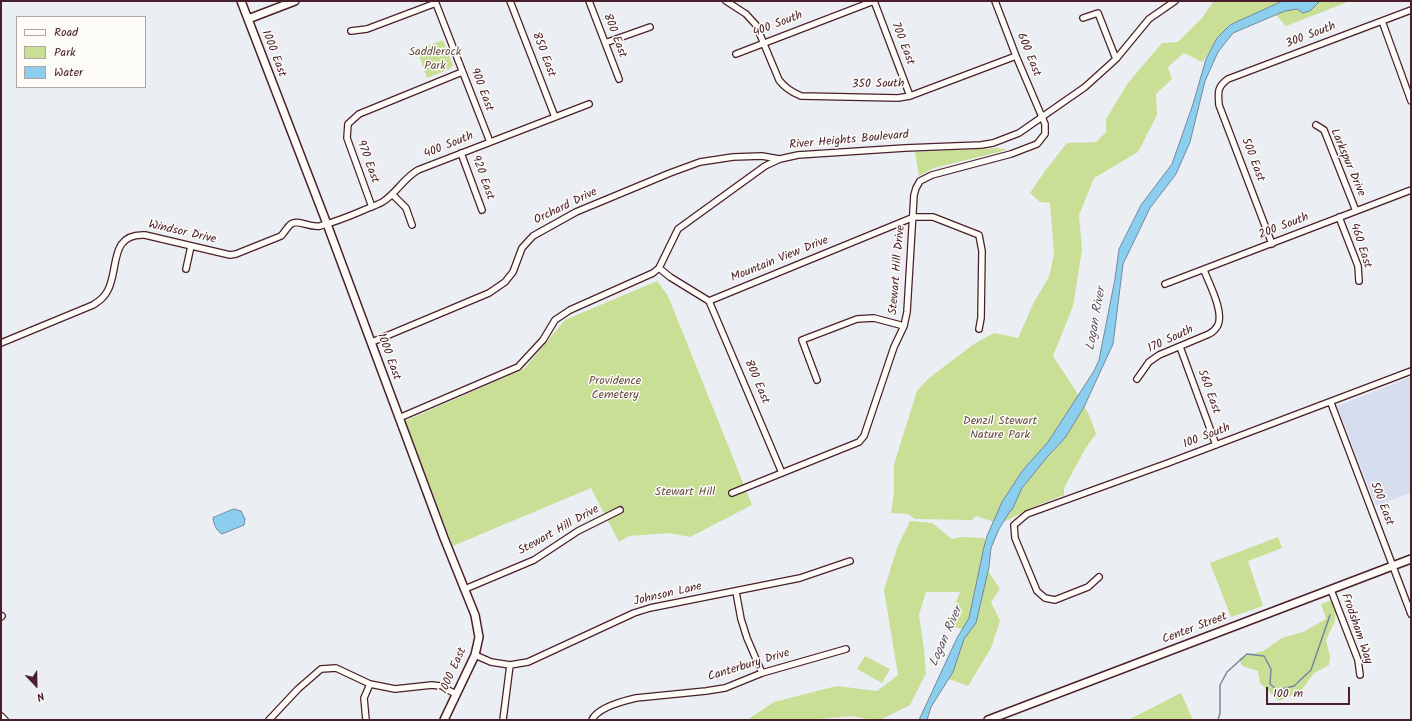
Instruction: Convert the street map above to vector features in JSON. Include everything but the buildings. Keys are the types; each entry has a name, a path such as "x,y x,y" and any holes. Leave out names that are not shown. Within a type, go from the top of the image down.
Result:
{"street":[{"name":"1000 East","path":"241,1 372,342 399,418 478,625 479,637 475,655 444,720"},
{"path":"248,19 296,1"},
{"name":"850 East","path":"510,1 555,117"},
{"name":"800 East","path":"589,1 619,78"},
{"name":"350 South","path":"726,1 746,14 756,25 779,80 784,87 792,93 801,96 898,98 910,96 1016,56"},
{"name":"400 South","path":"736,54 874,1"},
{"name":"700 East","path":"874,1 910,96"},
{"name":"600 East","path":"995,1 1042,118"},
{"name":"River Heights Boulevard","path":"659,268 678,229 765,166 780,159 798,155 993,143 1019,133 1085,87 1116,59 1149,19 1175,1"},
{"path":"351,31 367,29 436,2"},
{"name":"900 East","path":"436,2 490,142"},
{"name":"300 South","path":"1221,84 1228,79 1411,10"},
{"path":"1082,18 1098,13 1116,59"},
{"path":"1382,21 1411,101"},
{"path":"605,43 650,26"},
{"name":"970 East","path":"372,207 346,138 348,124 359,114 462,72"},
{"name":"500 East","path":"1221,84 1218,94 1219,105 1272,244"},
{"name":"400 South","path":"327,224 383,202 410,174 589,104"},
{"name":"Stewart Hill Drive","path":"732,493 858,442 864,436 894,347 904,326 907,312 916,188 920,181 932,175 1011,154 1037,144 1045,134 1045,124 1042,118"},
{"name":"Larkspur Drive","path":"1316,125 1324,130 1356,211"},
{"name":"920 East","path":"461,154 482,210"},
{"name":"Orchard Drive","path":"372,342 489,293 505,282 513,272 522,248 533,236 576,212 700,162 733,157 762,156 780,159"},
{"name":"200 South","path":"1165,284 1411,190"},
{"path":"392,194 406,208 412,225"},
{"path":"914,217 933,217 979,235 982,251 981,318 979,329"},
{"name":"Mountain View Drive","path":"709,301 914,217"},
{"name":"460 East","path":"1339,218 1358,266 1359,281"},
{"name":"Windsor Drive","path":"1,343 93,305 103,299 109,290 118,249 123,241 130,236 137,234 145,235 230,255 281,236 290,224 294,222 314,227 327,224"},
{"path":"186,269 191,246"},
{"path":"399,418 518,367 543,340 555,320 570,310 653,273 659,268 670,277 709,301"},
{"name":"170 South","path":"1137,379 1149,362 1160,355 1215,330 1218,324 1219,313 1204,270"},
{"name":"800 East","path":"709,301 782,473"},
{"path":"817,380 802,340 857,319 874,318 904,326"},
{"name":"560 East","path":"1180,347 1216,445"},
{"name":"100 South","path":"1098,577 1088,587 1055,600 1045,598 1037,591 1015,538 1014,525 1027,514 1216,445 1411,371"},
{"name":"500 East","path":"1331,402 1411,614"},
{"name":"Stewart Hill Drive","path":"465,589 534,560 578,531 620,510"},
{"name":"Johnson Lane","path":"475,655 491,662 510,665 528,662 634,613 650,608 800,578 850,560"},
{"name":"Center Street","path":"988,720 999,718 1411,560"},
{"name":"Frodsham Way","path":"1331,590 1358,660 1360,675"},
{"path":"736,592 741,619 747,638 762,673"},
{"name":"Canterbury Drive","path":"592,720 597,712 624,701 636,698 725,688 762,673 846,649"},
{"path":"503,720 510,665"},
{"path":"269,720 298,689 321,669 336,668 370,684 395,689 432,684 440,686 456,694"},
{"path":"366,720 364,698 370,684"},
{"path":"1,716 4,720"}],"shaded area":[{"path":"1411,377 1411,494 1410,493 1376,506 1337,406"}],"green space":[{"name":"Denzil Stewart Nature Park","path":"1214,1 1350,1 1286,26 1271,9 1229,25 1202,62 1184,53 1168,67 1172,79 1156,94 1157,115 1138,152 1094,178 1079,215 1082,250 1073,306 1053,356 1072,384 1093,424 1096,434 1085,449 1064,488 1064,495 1031,508 1008,520 997,523 976,516 972,520 915,519 908,514 891,513 894,493 894,464 917,391 929,378 974,344 994,333 1018,338 1034,302 1049,277 1054,255 1050,203 1040,202 1030,193 1067,143 1096,142 1106,132 1106,119 1128,83 1162,43 1178,42 1202,18"},
{"name":"Saddlerock Park","path":"443,40 453,65 450,69 427,78 417,50"},
{"path":"997,148 1007,150 934,168 919,176 915,152"},
{"name":"Providence Cemetery","path":"657,281 668,296 752,505 690,537 669,533 629,536 619,542 591,488 453,546 405,421 524,369 565,320"},
{"path":"910,521 932,523 952,539 962,537 984,538 989,547 984,565 1000,589 991,602 1000,621 991,648 968,686 949,679 965,630 947,625 960,592 926,592 919,615 926,673 910,705 880,720 871,720 853,716 809,720 747,720 774,702 837,686 877,691 898,675 884,590 897,548"},
{"path":"1278,537 1282,548 1248,561 1263,606 1231,617 1210,563"},
{"path":"1332,600 1336,609 1335,621 1326,640 1330,657 1329,665 1314,673 1301,691 1279,701 1260,683 1258,671 1242,666 1239,658 1263,651 1282,638 1303,632 1326,619 1321,604"},
{"path":"865,656 890,669 882,683 857,669"},
{"path":"1181,693 1193,720 1128,720"}],"water":[{"path":"1283,1 1320,1 1310,11 1303,13 1297,9 1285,11 1233,33 1218,52 1205,81 1190,142 1176,174 1150,208 1123,264 1113,344 1084,407 1065,438 1022,488 1012,510 999,529 991,548 989,567 976,623 964,639 953,672 931,707 927,720 919,720 957,638 969,618 987,536 1002,502 1023,470 1048,442 1094,371 1099,360 1115,279 1119,249 1141,205 1172,164 1193,104 1206,59 1217,38 1230,25"},
{"path":"234,509 241,511 245,519 244,525 222,534 218,531 213,518"}],"waterway":[{"path":"1218,720 1220,713 1220,685 1227,672 1247,654 1264,656 1271,669 1270,684 1277,690 1294,686 1311,670 1330,615"}],"water label":[{"name":"Logan River","path":"1097,319"},
{"name":"Logan River","path":"947,637"}],"park label":[{"name":"Stewart Hill","path":"685,493"}]}
